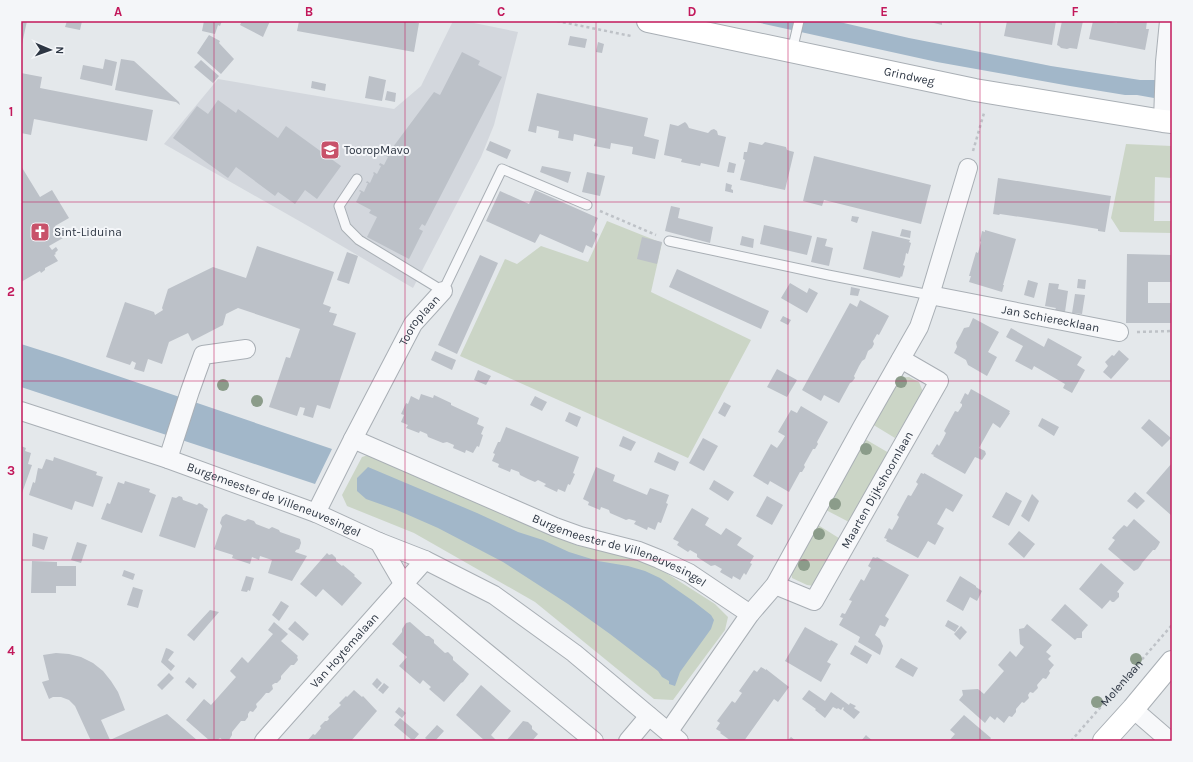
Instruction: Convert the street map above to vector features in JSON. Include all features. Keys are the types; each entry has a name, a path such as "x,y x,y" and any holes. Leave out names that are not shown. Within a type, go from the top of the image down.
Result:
{"street":[{"name":"Grindweg","path":"648,21 794,43 975,90 1166,117"},
{"path":"1166,117 1165,62 1169,21"},
{"path":"750,614 775,585 919,328 968,168"},
{"name":"Tooroplaan","path":"316,513 413,324 443,291"},
{"name":"Jan Schierecklaan","path":"930,295 1119,332"},
{"path":"168,459 203,355 246,348"},
{"name":"Maarten Dijkshoornlaan","path":"775,585 814,601 936,388 939,381 901,359"},
{"name":"Burgemeester de Villeneuvesingel","path":"21,411 168,459 316,513 379,542 425,560 494,595 574,653 674,736 750,614 689,573 660,559 639,551 580,536 555,527 350,445"},
{"path":"379,542 404,585 594,741"},
{"name":"Van Hoytemalaan","path":"264,741 425,560"},
{"name":"Molenlaan","path":"1104,741 1172,662"},
{"path":"1133,709 1170,741"},
{"path":"628,741 650,716"}],"lane":[{"path":"794,43 799,21"},
{"name":"Tooroplaan","path":"443,291 502,169 587,205"},
{"path":"357,178 339,206 346,227 359,240 443,291"},
{"path":"669,241 930,295"}],"path":[{"path":"968,168 985,111"},
{"path":"587,205 669,241"},
{"path":"1119,332 1172,331"},
{"name":"Molenlaan","path":"1071,741 1172,625"}],"shaded area":[{"name":"TooropMavo","path":"453,21 464,21 518,32 494,125 481,157 413,288 164,144 218,79 394,109 421,86"}],"green space":[{"path":"1126,144 1172,146 1172,178 1155,177 1154,221 1172,221 1172,233 1120,232 1111,218"},
{"path":"607,221 662,243 651,292 751,340 688,458 460,356 505,259 517,264 541,246 588,262"},
{"path":"909,377 919,382 923,392 895,438 872,424 899,378"},
{"path":"865,439 889,453 849,522 824,509"},
{"path":"368,455 576,545 626,556 660,569 715,604 728,617 725,630 673,700 654,699 535,602 414,533 347,506 342,495 362,457"},
{"path":"818,525 842,540 814,586 807,585 792,578 791,572"}],"water":[{"path":"751,21 835,21 909,38 1051,66 1140,80 1155,80 1172,98 1125,95 937,62"},
{"path":"21,344 332,449 315,484 21,387"},
{"path":"368,467 518,532 543,540 569,552 598,561 628,566 645,571 660,578 711,615 714,620 711,629 680,672 675,686 669,684 669,681 662,677 658,671 610,634 568,604 503,562 438,528 397,510 366,499 357,491 357,478"}],"building":[{"path":"21,21 27,21 22,44 21,44"},
{"path":"67,21 82,21 80,30 65,27"},
{"path":"204,21 222,21 220,26 218,25 215,34 202,31"},
{"path":"242,21 270,21 263,37 240,25"},
{"path":"299,21 410,21 419,23 414,52 297,31"},
{"path":"926,21 950,21 950,23 942,22 942,25"},
{"path":"1007,21 1056,21 1052,45 1004,36"},
{"path":"1062,21 1083,21 1077,49 1061,48 1057,45"},
{"path":"1093,21 1117,23 1117,21 1147,21 1146,29 1149,29 1145,50 1089,39"},
{"path":"209,35 220,41 219,43 234,59 221,74 197,53"},
{"path":"570,36 587,39 585,48 568,45"},
{"path":"598,42 604,44 602,53 596,52"},
{"path":"462,52 480,61 478,65 502,77 425,226 422,224 419,229 423,231 409,259 367,237 377,217 369,213 371,210 356,202 361,192 359,191 364,192 368,183 366,183 367,181 370,183 374,172 377,174 381,166 379,165 380,163 384,165 388,157 386,156 387,154 390,156 395,148 393,147 434,92 440,95"},
{"path":"105,59 117,62 112,86 80,79 83,65 103,69"},
{"path":"121,59 134,61 179,102 180,105 176,102 115,90"},
{"path":"201,60 219,76 213,83 194,67"},
{"path":"21,73 42,77 40,88 153,110 147,141 34,119 31,135 21,133"},
{"path":"369,76 386,80 382,101 365,98"},
{"path":"312,81 326,84 325,91 311,88"},
{"path":"387,91 396,93 395,102 385,100"},
{"path":"537,93 648,118 644,136 659,140 655,159 632,154 633,147 611,143 610,149 594,146 596,139 574,134 573,141 558,138 559,131 537,126 536,133 528,131"},
{"path":"218,100 236,113 238,109 278,138 286,126 341,166 317,199 305,190 295,204 278,192 275,196 236,167 228,178 173,138 197,106 208,114"},
{"path":"685,122 689,128 708,133 714,129 717,131 718,135 726,137 719,167 701,163 700,166 681,162 682,159 664,155 670,124 678,126"},
{"path":"490,141 511,150 507,159 486,150"},
{"path":"749,142 762,145 765,142 786,147 787,150 794,152 785,190 740,180 745,160 743,159 744,152 747,152"},
{"path":"814,156 931,185 921,224 824,200 822,206 803,201"},
{"path":"729,162 736,164 734,173 727,172"},
{"name":"Sint-Liduina","path":"21,166 40,197 52,190 69,218 55,226 63,238 49,246 52,250 56,247 58,250 54,255 58,261 45,268 45,270 41,273 40,271 21,282"},
{"path":"542,166 571,172 568,183 540,172"},
{"path":"587,172 605,176 600,196 582,192"},
{"path":"998,178 1111,196 1105,232 1098,231 1098,229 1068,224 993,214"},
{"path":"726,183 732,185 731,189 733,190 733,193 725,191"},
{"path":"535,190 598,218 592,231 598,234 592,248 586,245 583,253 540,234 535,243 486,221 500,191 529,204"},
{"path":"671,206 680,208 678,218 713,227 710,243 665,231"},
{"path":"852,216 859,217 857,223 851,221"},
{"path":"764,225 812,236 807,255 760,244"},
{"path":"902,229 911,231 910,238 900,236"},
{"path":"985,230 1016,239 1002,292 969,282 971,276 969,276 976,252 978,253 981,242 982,231 985,232"},
{"path":"872,231 910,240 909,242 911,243 908,254 906,253 902,277 901,276 900,278 863,269"},
{"path":"742,236 754,239 753,248 740,245"},
{"path":"642,237 662,242 657,264 637,259"},
{"path":"817,237 827,239 825,246 833,248 829,266 811,262"},
{"path":"257,246 334,272 323,304 331,307 329,312 337,314 333,325 356,333 330,409 317,405 313,418 303,415 305,408 300,407 297,416 269,407 286,357 290,358 300,329 238,308 226,314 223,325 192,341 188,333 169,342 162,364 148,359 144,372 134,369 136,363 132,361 130,365 106,357 125,302 154,312 155,315 163,310 162,308 168,289 213,267 246,278"},
{"path":"347,252 358,256 349,284 337,280"},
{"path":"1127,254 1172,255 1172,282 1148,282 1148,303 1172,303 1172,323 1126,323"},
{"path":"480,255 498,263 457,354 438,345"},
{"path":"677,269 769,311 761,329 669,287"},
{"path":"1078,279 1086,280 1085,289 1077,288"},
{"path":"1028,280 1038,283 1034,298 1024,295"},
{"path":"790,283 807,293 809,288 818,293 807,313 781,298"},
{"path":"1049,283 1059,284 1058,289 1068,291 1065,312 1055,310 1056,308 1045,306"},
{"path":"851,287 860,289 858,296 850,295"},
{"path":"1075,294 1085,295 1082,314 1072,313"},
{"path":"860,300 889,316 879,335 877,334 873,341 874,344 872,348 868,351 865,359 859,366 854,376 855,378 850,383 839,403 824,395 821,401 802,390 850,303 857,307"},
{"path":"783,316 791,320 788,325 780,321"},
{"path":"973,318 999,332 988,352 997,357 987,376 968,365 966,360 954,353 957,347 956,343 964,328 969,327"},
{"path":"1011,328 1044,347 1048,338 1082,357 1077,365 1085,370 1072,393 1063,388 1065,384 1034,366 1032,370 1015,361 1023,346 1006,337"},
{"path":"1119,350 1129,359 1111,379 1103,372 1108,366 1105,362 1112,355 1114,356"},
{"path":"435,351 456,360 452,370 431,360"},
{"path":"777,369 797,380 787,397 767,387"},
{"path":"478,370 491,376 486,385 474,380"},
{"path":"971,389 1010,411 1010,413 1000,428 993,423 979,448 985,451 986,454 982,460 975,457 965,474 931,454 937,444 939,446 943,439 946,433 944,431 955,411 958,412 962,406 960,403 965,393 968,395"},
{"path":"421,394 433,398 434,395 479,418 477,424 484,427 481,434 483,435 479,447 477,446 473,453 466,450 465,453 453,448 454,445 447,442 443,443 428,437 427,434 420,431 419,433 406,428 408,425 401,422 404,415 401,414 406,403 408,404 411,396 419,400"},
{"path":"535,396 547,402 542,411 530,405"},
{"path":"724,402 731,406 725,417 718,413"},
{"path":"801,406 828,422 817,442 818,444 815,449 813,449 804,465 805,467 802,472 800,472 789,492 770,481 768,485 753,476 771,444 777,448 785,436 778,432 791,410 797,413"},
{"path":"569,412 581,417 577,427 565,421"},
{"path":"1042,418 1059,427 1054,436 1038,426"},
{"path":"1149,419 1171,438 1162,447 1141,428"},
{"path":"506,427 579,457 573,473 575,474 570,485 568,484 565,492 558,489 557,492 544,486 546,484 538,480 535,482 520,475 519,472 511,469 510,472 498,467 499,464 492,461 495,454 493,453 498,442 500,442"},
{"path":"623,436 636,442 631,451 619,446"},
{"path":"703,438 718,446 704,471 689,463"},
{"path":"21,446 26,448 25,451 31,453 28,464 32,465 22,493 21,493"},
{"path":"658,452 679,462 675,471 654,462"},
{"path":"54,457 97,472 96,475 103,477 93,507 75,501 72,510 29,495 33,482 35,483 38,468 42,469 46,459 53,461"},
{"path":"1172,463 1172,516 1146,493"},
{"path":"596,467 615,475 613,481 647,495 650,488 669,495 666,503 668,504 661,523 658,522 655,530 648,527 647,530 634,524 636,521 629,519 626,520 601,507 600,510 588,505 589,502 583,499"},
{"path":"921,473 924,473 963,495 953,512 946,508 937,524 944,528 935,545 928,541 918,558 886,541 887,539 884,538 889,528 892,530 896,523 899,517 897,515 908,495 911,496 918,484 916,482"},
{"path":"714,480 734,492 728,501 709,489"},
{"path":"125,481 150,489 149,492 156,495 142,533 101,519 107,503 110,504 118,482 124,484"},
{"path":"1006,492 1022,501 1009,526 992,517"},
{"path":"1135,492 1145,501 1137,509 1127,501"},
{"path":"1032,494 1039,501 1029,522 1021,516"},
{"path":"179,496 182,497 183,500 197,505 199,503 208,509 195,548 159,536 172,497 176,498"},
{"path":"767,496 783,505 772,525 756,516"},
{"path":"692,508 709,518 705,525 721,535 726,528 742,538 737,545 754,556 750,563 752,564 746,575 744,573 740,580 733,576 732,579 720,572 722,569 715,565 711,566 697,557 697,554 690,550 688,552 677,545 679,542 673,539"},
{"path":"226,514 245,521 248,519 254,521 256,524 269,529 272,527 280,532 300,539 301,543 299,549 295,552 307,556 292,581 268,573 272,560 260,556 259,560 252,557 250,564 232,558 233,555 214,549 222,526 220,523 222,517"},
{"path":"1134,519 1160,542 1138,569 1134,571 1108,549 1115,540 1112,538 1118,531 1124,525 1127,527"},
{"path":"1019,531 1035,544 1024,558 1008,544"},
{"path":"33,533 48,537 44,550 32,546"},
{"path":"77,542 87,545 81,563 71,560"},
{"path":"327,553 329,555 332,554 336,558 336,561 355,575 354,576 362,583 342,606 323,589 316,597 300,584"},
{"path":"873,557 877,557 909,575 885,616 889,619 885,627 880,625 875,635 880,639 883,646 880,655 858,642 860,637 839,625 843,618 840,617 842,613 845,614 852,601 849,600 861,579 864,581 871,568 868,566"},
{"path":"32,561 57,562 57,566 76,566 76,586 56,586 56,593 31,593"},
{"path":"1101,563 1124,583 1117,592 1119,593 1119,597 1114,602 1110,600 1102,609 1079,589"},
{"path":"124,570 135,574 133,580 122,576"},
{"path":"246,576 254,578 250,591 248,590 247,592 241,591"},
{"path":"960,576 982,591 977,601 970,597 963,611 946,601"},
{"path":"133,587 143,590 138,608 127,605"},
{"path":"281,601 289,606 279,621 272,615"},
{"path":"1065,604 1088,625 1082,632 1082,638 1077,638 1075,640 1051,620"},
{"path":"210,610 219,612 194,641 187,635"},
{"path":"948,620 959,626 955,632 945,626"},
{"path":"295,621 309,634 303,641 288,629"},
{"path":"274,622 288,634 281,641 298,656 298,660 294,665 291,665 277,683 272,685 273,689 269,693 266,693 256,704 257,707 253,712 250,711 245,721 241,721 232,732 229,740 224,741 220,738 217,741 210,741 186,720 204,699 211,705 236,677 230,671 242,657 248,663 273,634 268,630"},
{"path":"410,622 426,636 429,636 434,640 434,643 445,653 448,652 453,657 453,660 469,674 444,702 429,689 431,687 423,680 420,684 399,666 407,657 392,644 402,632 402,629 406,623"},
{"path":"1027,624 1052,645 1046,652 1051,656 1048,659 1054,665 1049,671 1050,673 1046,679 1043,678 1037,685 1038,688 1033,693 1030,692 1028,695 1029,698 1024,703 1022,702 1012,717 1009,716 1004,723 997,717 995,720 990,716 985,723 959,700 963,695 962,690 978,689 984,694 1004,671 998,665 1010,651 1016,657 1024,647 1020,644 1019,629 1024,628"},
{"path":"961,626 967,632 960,640 954,634"},
{"path":"805,627 838,644 827,662 831,664 821,682 785,661"},
{"path":"855,645 872,655 867,664 850,654"},
{"path":"166,648 174,652 168,660 175,666 171,671 161,662"},
{"path":"56,653 81,657 93,663 103,671 118,692 125,710 101,720 110,740 167,714 198,741 91,741 75,706 69,700 61,697 53,697 49,699 42,682 49,680 43,655"},
{"path":"901,658 918,668 913,677 895,667"},
{"path":"761,667 766,669 789,687 778,702 774,699 744,741 731,741 716,729 720,723 717,721 732,701 735,703 742,693 739,691 754,670 757,672"},
{"path":"169,673 174,678 162,690 157,685"},
{"path":"189,677 197,684 193,689 185,682"},
{"path":"377,678 382,683 377,689 372,684"},
{"path":"384,683 389,687 383,694 378,690"},
{"path":"481,685 511,711 491,735 496,740 495,741 485,741 456,715"},
{"path":"354,690 362,697 363,696 377,711 351,741 307,741 313,734 315,735 321,728 320,726 329,719 328,717 341,705 339,703"},
{"path":"809,690 825,701 831,692 849,705 850,703 856,706 854,708 860,712 854,719 843,710 843,707 841,710 833,707 825,718 815,710 816,709 802,699"},
{"path":"399,707 406,713 402,718 395,712"},
{"path":"964,715 991,738 989,741 949,741 955,734 950,730"},
{"path":"400,718 419,734 413,741 394,725"},
{"path":"523,721 528,722 532,726 532,729 538,734 532,741 506,741"},
{"path":"437,725 444,731 435,741 429,741 425,738"},
{"path":"866,735 868,737 873,741 861,741"},
{"path":"791,737 796,741 787,741"}],"place":[{"name":"TooropMavo","path":"330,150"},
{"name":"Sint-Liduina","path":"40,232"}]}
